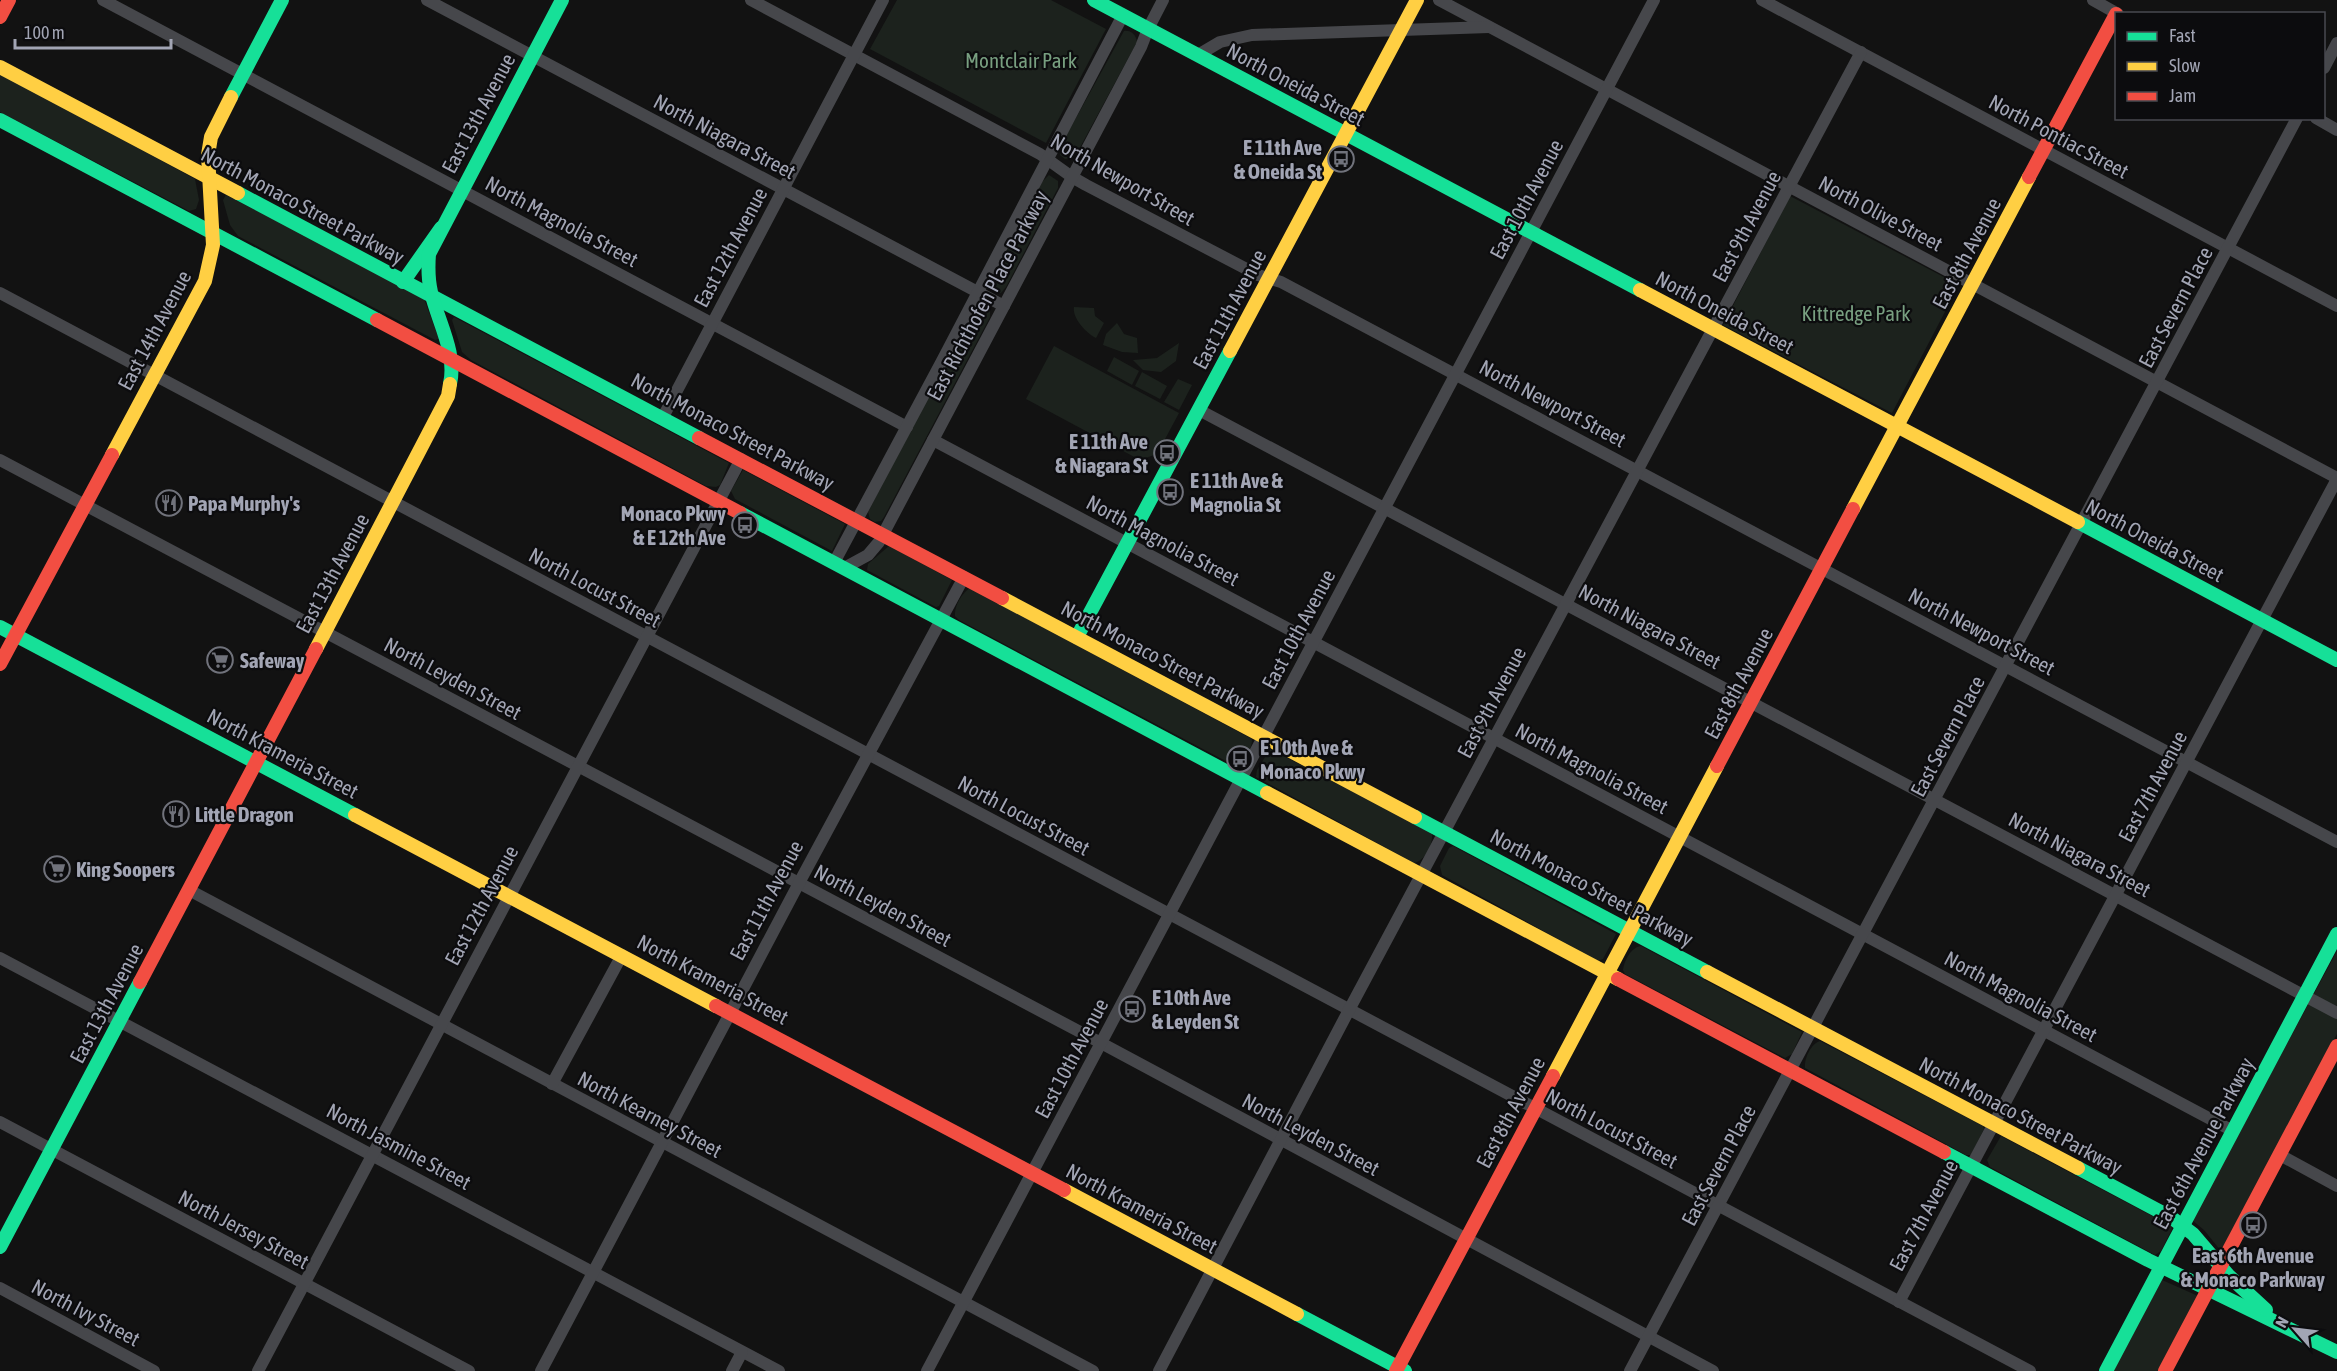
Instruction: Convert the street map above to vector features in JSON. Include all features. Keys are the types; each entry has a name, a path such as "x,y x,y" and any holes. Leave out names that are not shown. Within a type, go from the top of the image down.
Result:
{"main road":[{"path":"0,18 9,0"},
{"name":"East 14th Avenue","path":"0,664 205,281 211,263 214,234 206,177 211,137 282,0"},
{"name":"East 13th Avenue","path":"0,1247 448,396 452,381 451,360 432,297 428,275 431,249 562,0"},
{"name":"North Oneida Street","path":"1094,0 2337,660"},
{"name":"East 11th Avenue","path":"1077,637 1417,0"},
{"name":"East 8th Avenue","path":"1399,1370 1629,930 2115,17"},
{"name":"North Monaco Street Parkway","path":"0,67 2183,1225 2250,1298 2280,1322"},
{"name":"North Monaco Street Parkway","path":"0,120 2161,1266 2280,1322 2337,1352"},
{"path":"403,282 441,228"},
{"name":"North Krameria Street","path":"0,627 622,955 1399,1370"},
{"name":"East 6th Avenue Parkway","path":"2106,1371 2337,934"},
{"path":"2165,1371 2337,1046"}],"street":[{"name":"North Magnolia Street","path":"103,0 907,427"},
{"name":"North Niagara Street","path":"427,0 1004,306"},
{"name":"North Newport Street","path":"751,0 1047,158 1072,177 1258,275 1281,282 2337,842"},
{"name":"East 12th Avenue","path":"663,417 883,0"},
{"name":"East Richthofen Place Parkway","path":"840,564 868,555 883,534 1141,47 1163,0"},
{"name":"North Olive Street","path":"1439,0 2337,479"},
{"name":"East 10th Avenue","path":"927,1371 1654,0"},
{"name":"North Pontiac Street","path":"1762,0 2337,306"},
{"path":"2093,0 2115,12"},
{"name":"East Richthofen Place Parkway","path":"840,564 857,520 1123,15"},
{"path":"1198,55 1216,44 1240,37 1491,27"},
{"path":"2325,66 2337,43"},
{"name":"East 9th Avenue","path":"1159,1371 1214,1270 1348,1010 1861,52"},
{"name":"East Severn Place","path":"1630,1371 2296,120"},
{"path":"2320,120 2337,130"},
{"name":"North Locust Street","path":"0,294 2030,1371"},
{"name":"North Niagara Street","path":"1199,410 2337,1013"},
{"name":"North Magnolia Street","path":"933,440 2233,1131"},
{"name":"East 12th Avenue","path":"258,1371 741,459"},
{"name":"North Leyden Street","path":"0,460 1101,1043 1713,1371"},
{"name":"East 7th Avenue","path":"1899,1302 2337,479"},
{"name":"East 11th Avenue","path":"541,1371 964,577"},
{"name":"North Kearney Street","path":"189,890 1093,1371"},
{"path":"552,1084 622,955"},
{"name":"North Jasmine Street","path":"0,958 778,1371"},
{"name":"North Jersey Street","path":"0,1122 469,1371"},
{"path":"2280,1155 2337,1186"},
{"name":"North Ivy Street","path":"0,1288 154,1371"},
{"path":"732,1371 742,1352"}],"green space":[{"name":"Montclair Park","path":"897,0 1051,0 1106,29 1046,143 870,49"},
{"path":"1124,31 1133,34 1137,42 1077,153 1065,159 1060,155 1060,147"},
{"path":"0,73 195,179 199,200 196,209 189,211 0,112"},
{"path":"1049,175 1058,181 1058,188 1006,287 1001,293 996,293 991,289 991,280 1042,182"},
{"path":"226,195 423,296 439,339 435,340 238,236 230,225 223,200"},
{"name":"Kittredge Park","path":"1790,196 1959,285 1892,413 1723,325"},
{"path":"982,305 990,309 990,317 884,517 881,521 875,522 870,519 868,512 976,306"},
{"path":"1074,307 1094,308 1095,316 1104,323 1096,338 1080,325 1075,316"},
{"path":"454,317 729,463 720,485 706,486 471,360 462,352 452,320"},
{"path":"1117,323 1124,334 1137,338 1138,353 1122,352 1103,345 1106,334"},
{"path":"1179,343 1176,361 1161,372 1143,370 1133,360 1157,358"},
{"path":"1054,346 1179,413 1157,454 1140,460 1026,399"},
{"path":"1114,357 1139,371 1132,385 1107,371"},
{"path":"1142,372 1167,386 1160,399 1135,386"},
{"path":"1178,379 1192,385 1179,410 1164,402"},
{"path":"743,470 845,524 832,551 735,499 731,491"},
{"path":"889,546 952,580 939,606 936,607 867,570 868,564"},
{"path":"970,588 1252,739 1245,758 1237,767 959,620 955,616 957,604 961,596"},
{"path":"1270,749 1432,833 1430,847 1425,855 1414,863 1256,777 1257,770"},
{"path":"1453,846 1616,934 1603,959 1598,961 1442,875 1440,866 1449,848"},
{"path":"1641,946 1802,1032 1792,1054 1785,1058 1625,974 1623,970 1626,959 1634,949"},
{"path":"2337,951 2337,1034 2221,1251 2204,1230 2192,1220"},
{"path":"1820,1041 1983,1126 1984,1129 1971,1155 1966,1155 1805,1068 1809,1052"},
{"path":"2001,1136 2171,1226 2172,1229 2161,1251 2155,1255 1990,1167 1987,1160"},
{"path":"2162,1280 2198,1296 2158,1371 2113,1371"}],"traffic: fast":[{"path":"231,97 282,0"},
{"path":"450,384 451,361 431,292 428,273 429,254 562,0"},
{"path":"1094,0 1640,290"},
{"path":"0,120 377,320"},
{"path":"238,193 699,438"},
{"path":"403,282 441,228"},
{"path":"1077,637 1230,351"},
{"path":"740,513 1267,793"},
{"path":"2078,522 2337,660"},
{"path":"0,627 355,815"},
{"path":"1415,817 1707,972"},
{"path":"2106,1371 2337,934"},
{"path":"0,1247 140,982"},
{"path":"1944,1152 2148,1260 2337,1352"},
{"path":"2078,1168 2172,1218 2193,1234 2229,1276 2266,1310"},
{"path":"1297,1314 1405,1371"}],"traffic: slow":[{"path":"1230,351 1417,0"},
{"path":"0,67 238,193"},
{"path":"112,455 205,281 213,245 208,155 211,137 231,97"},
{"path":"1853,509 2029,177"},
{"path":"1640,290 2078,522"},
{"path":"316,649 448,396 450,384"},
{"path":"1002,598 1415,817"},
{"path":"1553,1076 1717,766"},
{"path":"1267,793 1618,979"},
{"path":"355,815 716,1006"},
{"path":"1707,972 2078,1168"},
{"path":"1064,1190 1297,1314"}],"traffic: jam":[{"path":"0,17 9,0"},
{"path":"2029,177 2115,16"},
{"path":"377,320 740,513"},
{"path":"699,438 1002,598"},
{"path":"0,664 112,455"},
{"path":"1717,766 1853,509"},
{"path":"140,982 316,649"},
{"path":"1618,979 1944,1152"},
{"path":"716,1006 1064,1190"},
{"path":"2165,1371 2337,1046"},
{"path":"1396,1371 1553,1076"}],"place":[{"name":"E 11th Ave & Oneida St","path":"1341,159"},
{"name":"E 11th Ave & Niagara St","path":"1167,453"},
{"name":"E 11th Ave & Magnolia St","path":"1170,492"},
{"name":"Papa Murphy's","path":"169,503"},
{"name":"Monaco Pkwy & E 12th Ave","path":"745,525"},
{"name":"Safeway","path":"220,660"},
{"name":"E 10th Ave & Monaco Pkwy","path":"1240,759"},
{"name":"Little Dragon","path":"176,814"},
{"name":"King Soopers","path":"57,869"},
{"name":"E 10th Ave & Leyden St","path":"1132,1009"},
{"name":"East 6th Avenue & Monaco Parkway","path":"2253,1225"}]}
